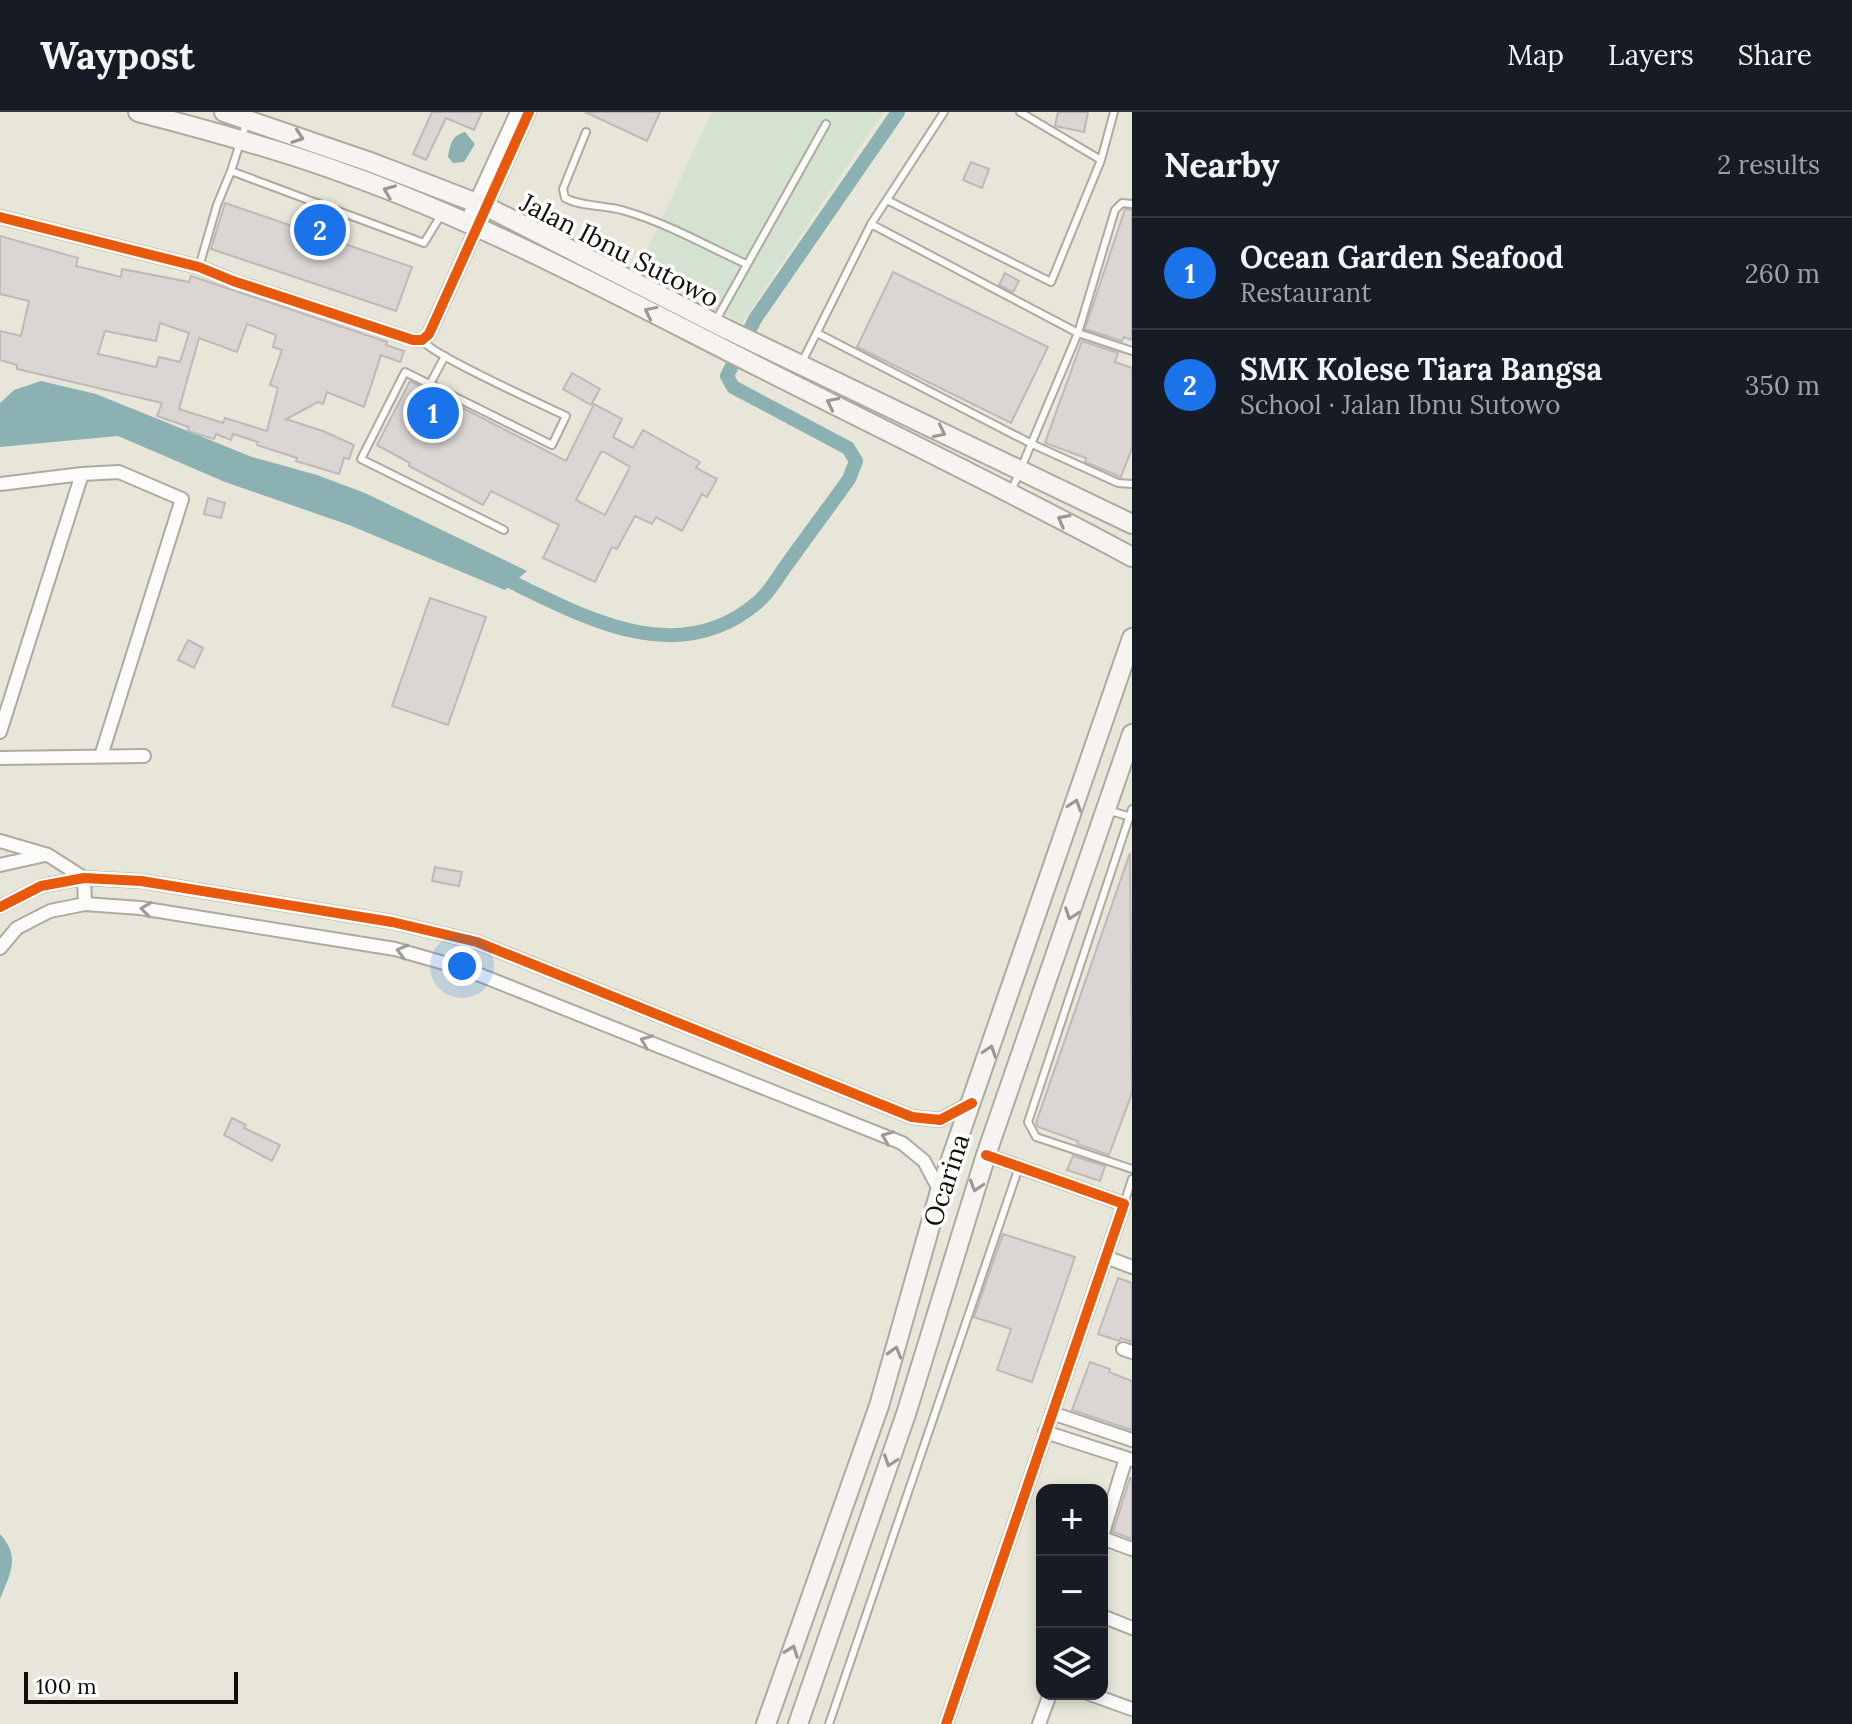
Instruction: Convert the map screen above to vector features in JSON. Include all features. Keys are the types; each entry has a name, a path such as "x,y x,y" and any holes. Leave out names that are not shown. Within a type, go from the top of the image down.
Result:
{"main road":[{"name":"Jalan Ibnu Sutowo","path":"138,112 240,139 347,174 442,213 720,333 769,350 1132,524"},
{"name":"Jalan Ibnu Sutowo","path":"224,112 370,162 481,205 720,333 759,367 1011,492 1132,557"},
{"name":"Ocarina","path":"766,1724 879,1406 940,1191 1132,638"},
{"name":"Ocarina","path":"798,1724 906,1414 986,1155 1132,734"},
{"path":"879,1406 906,1414"}],"street":[{"path":"0,217 199,267 293,301 413,340 422,340 429,334 517,112"},
{"path":"481,205 529,112"},
{"path":"0,484 119,472 182,499 101,756"},
{"path":"0,732 82,474"},
{"path":"0,758 144,756"},
{"path":"0,841 48,855 84,878"},
{"path":"0,865 48,855"},
{"path":"0,907 41,886 84,878 141,881 392,922 477,942 912,1117 940,1120 972,1103"},
{"path":"84,878 85,904"},
{"path":"0,948 17,928 50,911 85,904 140,908 395,949 465,969 902,1143 924,1161 940,1191"},
{"path":"291,932 296,907"},
{"path":"946,1724 1124,1204 986,1155"},
{"path":"1106,1257 1132,1267"},
{"path":"1052,1413 1132,1440"},
{"path":"1045,1432 1129,1459 1108,1520"},
{"path":"1108,1539 1132,1549"},
{"path":"1108,1618 1132,1628"},
{"path":"1039,1724 1048,1700"},
{"path":"1107,1700 1132,1709"}],"lane":[{"path":"801,365 871,224 944,112"},
{"path":"1020,112 1101,160"},
{"path":"887,200 1051,282 1101,160 1114,112"},
{"path":"199,267 247,120"},
{"path":"720,333 746,264 826,124"},
{"path":"586,132 563,189 565,198 572,202 623,210 680,230 746,264"},
{"path":"231,171 424,243 442,213"},
{"path":"1011,492 1078,333 1115,210 1122,203 1132,204"},
{"path":"871,224 1078,333 1132,351"},
{"path":"817,333 1032,444 1118,483 1132,484"},
{"path":"422,340 424,345 566,416 552,445 405,372 361,459 504,530"},
{"path":"430,384 445,356"},
{"path":"1107,810 1131,814 1028,1122 1036,1137 1132,1169"},
{"path":"829,1724 1019,1166"},
{"path":"1124,1204 1132,1179"}],"green space":[{"path":"712,112 883,112 742,323 637,271"}],"water":[{"path":"465,132 475,144 464,162 453,163 448,157 451,145 457,135"},
{"path":"41,381 96,394 252,457 317,475 365,493 527,571 505,590 349,525 225,482 118,436 0,447 0,403 14,390"},
{"path":"0,1534 10,1550 12,1566 0,1599"}],"building":[{"path":"432,112 482,112 474,130 446,118 426,160 413,154"},
{"path":"585,112 660,112 647,141"},
{"path":"1058,112 1088,112 1084,132 1055,126"},
{"path":"971,162 989,169 982,188 963,180"},
{"path":"225,203 412,267 396,311 211,249"},
{"path":"1125,209 1132,210 1132,340 1124,337 1122,341 1085,329"},
{"path":"0,236 78,258 76,266 121,277 122,269 189,282 191,276 387,342 386,345 404,351 400,362 381,355 364,407 327,392 323,404 318,402 286,419 354,445 349,459 344,458 339,474 296,461 297,458 233,434 231,440 216,434 214,439 188,431 189,427 157,416 162,403 17,369 17,365 0,360 0,331 21,336 29,301 0,294","holes":["160,323 189,333 180,362 159,357 156,367 98,354 105,331 156,341","247,324 276,335 273,347 282,350 270,385 278,388 267,431 225,418 223,423 179,409 199,338 237,352"]},
{"path":"893,272 1048,347 1011,423 857,347"},
{"path":"1005,273 1019,281 1013,292 999,285"},
{"path":"1082,341 1118,353 1115,362 1132,368 1132,448 1121,477 1085,462 1086,458 1045,443"},
{"path":"572,373 600,389 591,405 563,389"},
{"path":"410,381 566,461 594,404 622,419 613,437 633,448 643,430 700,462 696,468 717,479 707,497 702,494 682,531 656,517 652,524 635,516 617,549 612,547 595,582 543,558 559,525 491,491 483,505 409,466 410,463 377,445","holes":["601,452 630,467 605,515 576,500"]},
{"path":"208,498 225,503 221,518 204,514"},
{"path":"430,598 486,617 448,725 392,706"},
{"path":"188,640 203,648 194,668 178,660"},
{"path":"1130,853 1132,1093 1109,1155 1038,1127 1036,1123"},
{"path":"435,867 462,872 459,886 432,881"},
{"path":"232,1118 246,1125 244,1128 280,1145 272,1161 224,1135"},
{"path":"1073,1156 1105,1166 1100,1181 1067,1170"},
{"path":"1003,1234 1075,1257 1032,1382 997,1370 1011,1329 974,1317"},
{"path":"1118,1278 1132,1283 1132,1342 1098,1334"},
{"path":"1090,1362 1132,1381 1132,1430 1072,1410"},
{"path":"1132,1478 1132,1539 1113,1532"}],"waterway":[{"path":"497,575 594,619 628,630 661,635 694,633 727,623 766,593 849,479 856,461 848,448 733,387 727,376 755,319 898,112"}],"cycle path":[{"path":"0,217 199,267 413,340 422,340 429,334 529,112"},
{"path":"0,907 41,886 84,878 141,881 392,922 477,942 912,1117 940,1120 972,1103"},
{"path":"946,1724 1124,1204 986,1155"}],"place":[{"name":"SMK Kolese Tiara Bangsa","path":"320,230"},
{"name":"Ocean Garden Seafood","path":"433,413"}]}
